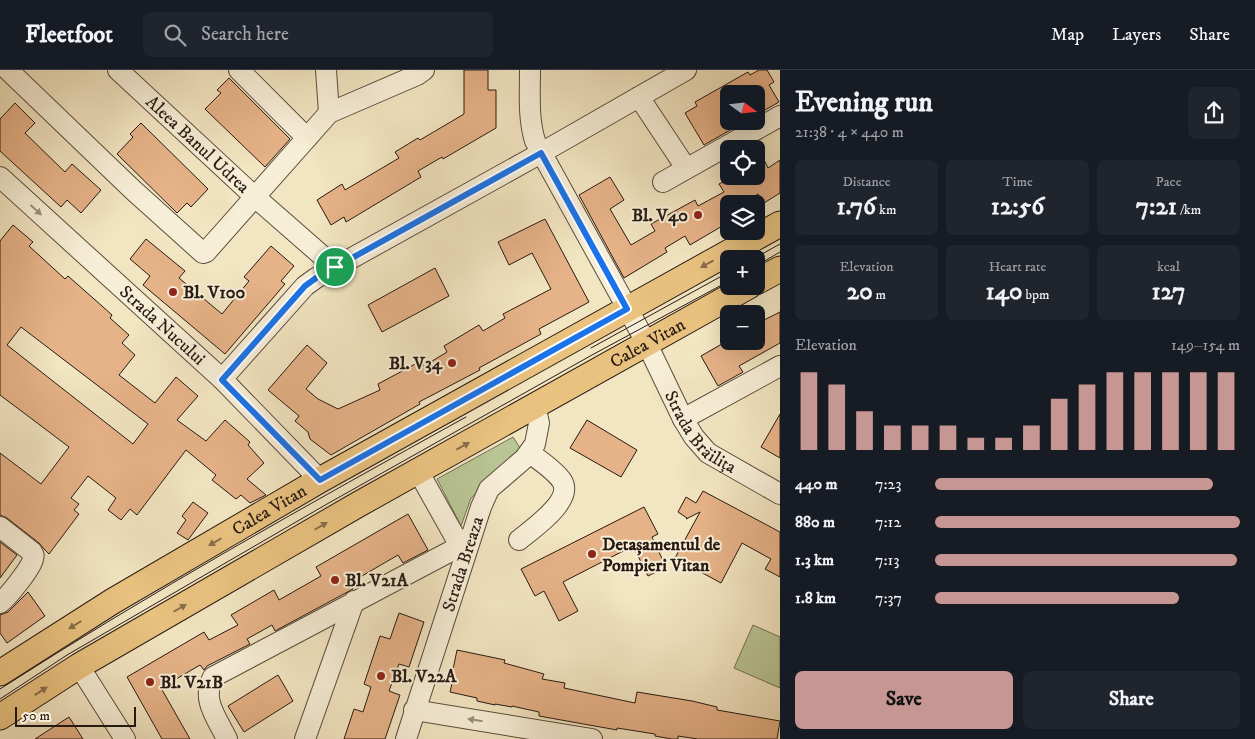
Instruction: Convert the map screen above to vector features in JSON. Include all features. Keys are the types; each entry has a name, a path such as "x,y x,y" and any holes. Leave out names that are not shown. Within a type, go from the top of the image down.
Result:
{"main road":[{"name":"Calea Vitan","path":"0,673 113,601 320,480 780,224"},
{"path":"765,277 780,269"},
{"name":"Calea Vitan","path":"0,717 79,666 418,471 734,295"}],"street":[{"path":"8,70 200,252 206,252 255,197"},
{"name":"Aleea Banul Udrea","path":"118,70 255,197 335,267"},
{"path":"239,70 307,138"},
{"path":"326,70 329,113"},
{"name":"Aleea Banul Udrea","path":"255,197 329,113 418,75 424,70"},
{"name":"Strada Brăilița","path":"530,70 531,127 541,153 646,344 683,418 699,445 708,453 780,494"},
{"path":"222,380 305,286 335,267 686,70"},
{"path":"640,97 686,168"},
{"path":"663,182 780,116"},
{"name":"Strada Nucului","path":"0,177 222,380 320,480"},
{"path":"683,418 777,371"},
{"name":"Strada Breaza","path":"406,739 468,542 489,489 530,453 538,434 539,423 535,406"},
{"path":"520,540 554,511 562,499 565,489 562,482 530,453"},
{"path":"418,471 455,538 468,542"},
{"path":"0,527 32,552 34,557 6,599 0,604"},
{"path":"228,739 208,700 208,687 213,677 468,542"},
{"path":"305,739 354,601"},
{"path":"79,666 125,739"},
{"path":"414,710 564,737 592,739"}],"green space":[{"path":"513,437 524,454 514,460 471,498 461,526 437,479"},
{"path":"753,625 780,637 780,688 734,668"}],"building":[{"path":"464,70 488,70 488,90 496,90 496,128 443,159 442,157 418,171 421,177 346,222 344,217 331,225 317,200 342,184 345,190 399,158 395,152 418,138 420,140 464,114"},
{"path":"759,70 767,70 774,82 769,85 779,102 765,110 765,85 725,85 748,72 750,75"},
{"path":"229,78 290,139 265,167 205,109 221,93 217,90"},
{"path":"720,88 720,130 730,130 704,145 685,113 697,106 695,102"},
{"path":"15,103 35,123 25,133 65,172 72,164 101,190 81,213 67,200 61,207 0,151 0,119"},
{"path":"141,123 208,189 191,207 187,203 177,213 117,154 133,137 130,134"},
{"name":"Bl. V40","path":"780,160 780,193 765,202 765,195 720,195 720,227 690,245 685,236 665,248 667,252 624,278 579,195 610,177 624,200 610,209 631,245 655,231 651,224 695,200 698,206 724,192 719,184 765,185 765,162 768,168"},
{"path":"545,219 589,302 539,329 541,334 479,368 480,370 419,402 420,404 331,455 310,439 308,432 295,421 299,416 268,390 307,345 327,363 306,389 318,399 338,409 380,390 378,384 421,361 424,366 447,352 444,346 479,325 483,331 505,318 503,314 551,289 532,253 509,265 498,242"},
{"path":"13,225 33,242 29,246 65,279 68,276 112,315 110,318 129,335 122,343 135,355 119,375 155,403 176,377 198,396 177,420 206,441 225,420 250,442 248,445 264,463 247,479 266,495 250,503 241,495 236,499 212,480 216,475 186,450 137,515 130,509 121,520 108,510 116,498 88,476 71,498 79,504 74,510 79,514 49,554 39,543 7,518 0,515 0,453 41,484 69,447 0,395 0,241","holes":["21,327 148,424 133,444 7,345"]},
{"name":"Bl. V100","path":"146,239 185,271 179,278 222,314 249,281 244,277 271,246 294,266 281,281 285,284 225,354 143,285 150,276 130,259"},
{"path":"435,268 449,296 382,332 368,305"},
{"path":"780,312 780,343 739,366 743,372 718,386 701,356 720,345 720,350 765,350 765,320"},
{"path":"780,414 780,458 761,447"},
{"path":"587,420 637,450 621,477 570,448"},
{"path":"703,491 780,532 780,577 765,569 771,559 742,543 721,583 675,558 700,512 686,519 678,512 686,497 696,503"},
{"path":"193,502 208,513 188,540 177,533 186,520 182,516"},
{"path":"644,507 658,534 652,537 666,567 648,576 633,546 563,582 578,611 559,621 544,591 535,596 521,569"},
{"path":"408,514 428,550 403,563 398,555 350,583 353,589 275,631 272,625 247,639 250,644 207,666 204,670 200,665 161,688 190,739 162,739 127,677 204,632 209,640 238,625 231,615 274,590 279,600 321,576 316,567"},
{"path":"0,542 17,555 0,578"},
{"path":"28,592 45,616 7,643 0,633 0,615 8,612"},
{"name":"Bl. V22A","path":"399,613 424,622 409,667 399,664 389,691 400,695 385,739 344,739 354,709 363,712 371,687 364,684 380,636 390,639"},
{"path":"457,650 505,660 504,663 544,674 542,679 565,683 564,688 635,703 637,692 692,701 717,707 717,710 780,721 777,739 698,739 678,736 678,739 672,739 655,736 655,734 617,728 617,730 539,716 539,712 477,701 477,698 450,692"},
{"path":"278,675 293,701 244,732 228,706"},
{"path":"69,717 83,739 35,739"}],"tram line":[{"path":"765,252 780,244"},
{"path":"765,261 780,252"},
{"path":"591,348 720,277"},
{"path":"0,699 67,655 327,504 592,355 720,286"},
{"path":"0,689 172,583 466,417"}],"place":[{"name":"Bl. V40","path":"698,215"},
{"name":"Bl. V100","path":"173,292"},
{"name":"Bl. V34","path":"452,363"},
{"name":"Detașamentul de Pompieri Vitan","path":"592,554"},
{"name":"Bl. V21A","path":"335,580"},
{"name":"Bl. V22A","path":"381,676"},
{"name":"Bl. V21B","path":"150,682"}],"route":[{"path":"541,153 627,309 320,480 222,380 305,286 335,267 541,153"}]}
